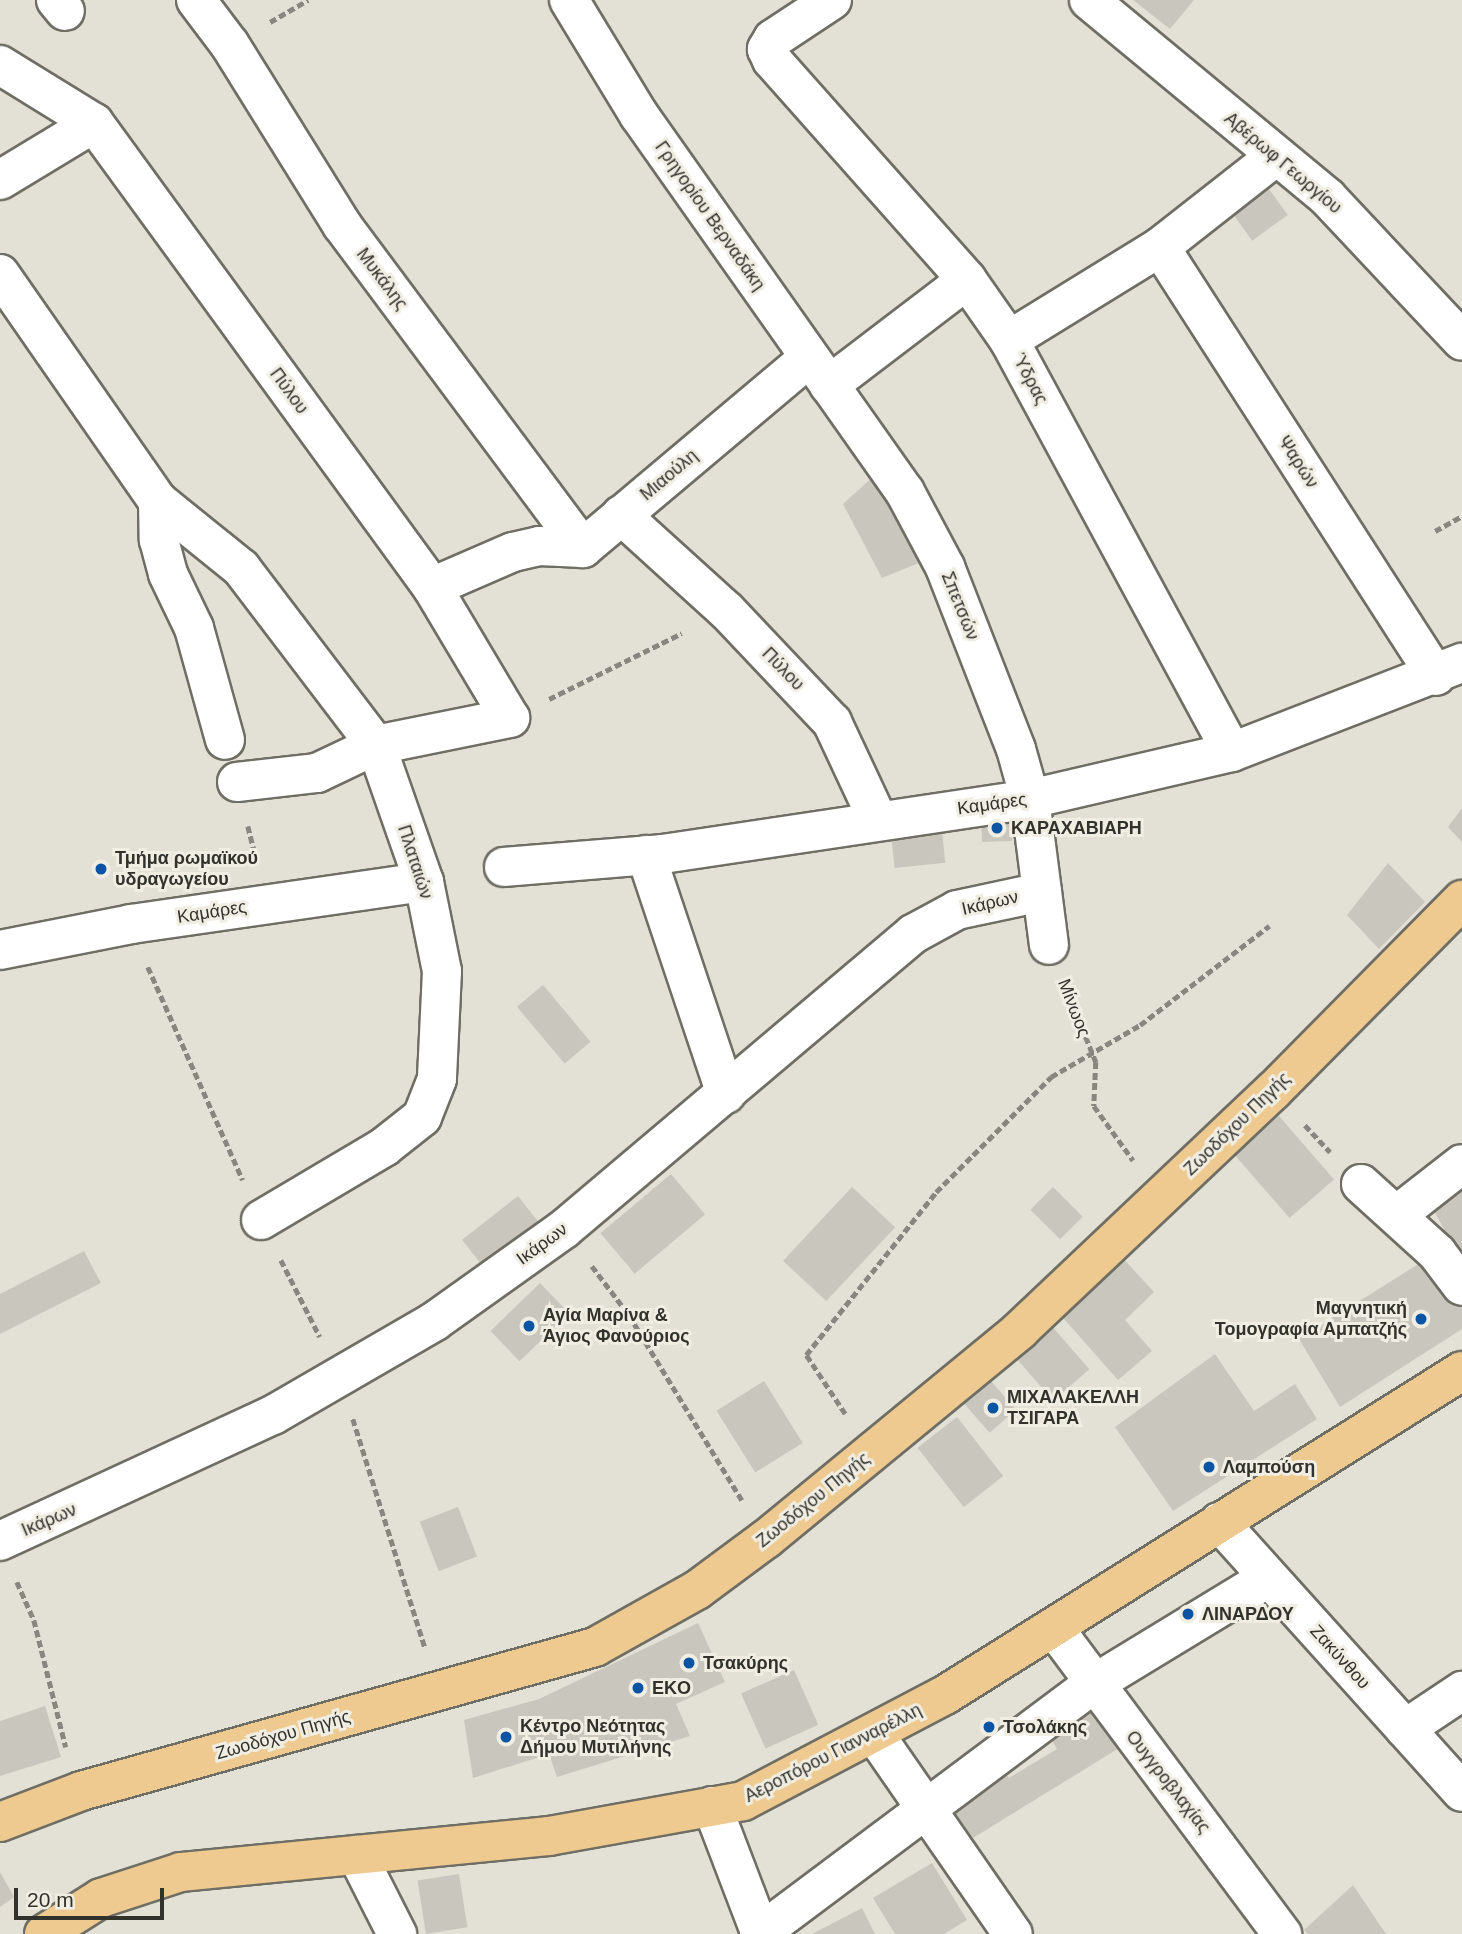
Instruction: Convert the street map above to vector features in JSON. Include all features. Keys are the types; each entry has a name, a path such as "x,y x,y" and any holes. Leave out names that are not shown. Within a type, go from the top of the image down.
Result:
{"main road":[{"name":"Ζωοδόχου Πηγής","path":"0,1822 81,1791 595,1647 696,1590 766,1539 1020,1330 1273,1091 1462,900"},
{"name":"Αεροπόρου Γιανναρέλλη","path":"44,1934 101,1898 181,1872 549,1836 743,1801 875,1735 1054,1628 1462,1371"}],"street":[{"name":"Μυκάλης","path":"197,0 230,45 342,225 583,548"},
{"name":"Γρηγορίου Βερναδάκη","path":"569,0 639,115 859,427"},
{"name":"Ύδρας","path":"832,0 773,39 767,49 779,70 967,280 1009,340 1232,752"},
{"name":"Αβέρωφ Γεωργίου","path":"1089,0 1327,197 1462,341"},
{"path":"0,65 94,123 0,180"},
{"name":"Πύλου","path":"94,123 432,587 510,718"},
{"path":"1009,340 1160,247 1276,156"},
{"name":"Ψαρών","path":"1160,247 1449,670"},
{"name":"Πλαταιών","path":"0,274 158,501 241,568 376,746 424,882 442,971 437,1079 422,1117 384,1147 261,1220"},
{"name":"Μιαούλη","path":"583,548 621,515 819,371 967,280"},
{"name":"Σπετσών","path":"859,427 905,492 945,567 1016,749 1030,799"},
{"path":"158,501 159,540 169,574 194,628 225,740"},
{"name":"Πύλου","path":"621,515 727,611 832,722 878,820"},
{"path":"432,587 513,552 540,546 583,548"},
{"name":"Καμάρες","path":"504,867 646,855 1030,799 1232,752 1449,670"},
{"path":"237,782 317,773 376,746 510,718"},
{"path":"1030,799 1049,944"},
{"path":"646,855 726,1094"},
{"name":"Καμάρες","path":"0,950 131,924 424,882"},
{"name":"Ικάρων","path":"6,1556 273,1415 339,1374 435,1321 564,1230 913,934 957,910 1042,892"},
{"path":"1398,1214 1462,1164"},
{"path":"1360,1184 1398,1214 1437,1253 1462,1286"},
{"name":"Ζακύνθου","path":"1219,1522 1462,1792"},
{"path":"712,1806 760,1934 1092,1685 1268,1578"},
{"name":"Ουγγροβλαχίας","path":"1054,1628 1092,1685 1282,1934"},
{"path":"1405,1730 1462,1690"},
{"path":"875,1735 1013,1934"},
{"path":"357,1855 397,1934"}],"path":[{"path":"1436,531 1462,516"},
{"path":"510,718 727,611"},
{"path":"131,924 261,1220 339,1374 439,1691"},
{"path":"871,1453 806,1355 936,1192 1051,1077 1140,1025 1269,926"},
{"name":"Μίνωος","path":"1049,944 1092,1054 1094,1106 1161,1198"},
{"path":"1273,1091 1360,1184"},
{"path":"564,1230 629,1315 766,1539"},
{"path":"6,1556 34,1620 53,1706 81,1791"}],"building":[{"path":"1133,0 1194,0 1170,29"},
{"path":"1269,189 1288,215 1252,241 1233,215"},
{"path":"886,465 926,560 882,578 843,504"},
{"path":"1462,808 1462,842 1448,827"},
{"name":"ΚΑΡΑΧΑΒΙΑΡΗ","path":"1011,813 1012,841 982,842 981,814"},
{"path":"941,822 945,863 895,868 890,827"},
{"path":"1388,863 1425,902 1379,949 1347,915"},
{"path":"543,985 591,1042 565,1064 517,1007"},
{"path":"1279,1116 1334,1179 1290,1218 1234,1155"},
{"path":"671,1174 705,1215 635,1274 601,1233"},
{"path":"1462,1186 1462,1261 1430,1204"},
{"path":"852,1187 895,1227 826,1301 783,1261"},
{"path":"1053,1187 1083,1217 1060,1239 1030,1210"},
{"path":"518,1196 539,1223 483,1267 462,1240"},
{"path":"84,1251 101,1283 0,1334 0,1294"},
{"path":"1119,1254 1154,1292 1125,1320 1152,1351 1118,1380 1057,1311"},
{"path":"1428,1258 1462,1308 1462,1329 1340,1407 1299,1339"},
{"path":"540,1283 569,1313 520,1361 490,1331"},
{"path":"1050,1324 1089,1369 1053,1401 1014,1355"},
{"path":"1215,1354 1254,1411 1295,1384 1317,1419 1173,1511 1115,1427"},
{"path":"764,1381 803,1443 755,1473 717,1411"},
{"path":"991,1381 1016,1410 990,1433 965,1404"},
{"path":"957,1417 1003,1476 964,1507 918,1448"},
{"path":"458,1507 477,1556 439,1571 420,1522"},
{"path":"698,1623 725,1682 676,1704 690,1736 557,1777 549,1754 473,1778 464,1720 539,1699"},
{"path":"794,1670 818,1725 765,1748 741,1694"},
{"path":"1092,1698 1124,1745 973,1838 947,1801 999,1764 1009,1778 1057,1749 1046,1730"},
{"path":"45,1706 61,1757 0,1776 0,1721"},
{"path":"932,1863 967,1920 944,1934 895,1934 873,1898"},
{"path":"0,1872 14,1897 0,1907"},
{"path":"459,1874 467,1927 426,1934 418,1881"},
{"path":"1353,1885 1386,1934 1308,1934 1304,1930"},
{"path":"862,1908 875,1934 812,1934"}],"place":[{"name":"ΚΑΡΑΧΑΒΙΑΡΗ","path":"997,828"},
{"name":"Τμήμα ρωμαϊκού υδραγωγείου","path":"101,869"},
{"name":"Μαγνητική Τομογραφία Αμπατζής","path":"1421,1319"},
{"name":"Αγία Μαρίνα & Άγιος Φανούριος","path":"529,1326"},
{"name":"ΜΙΧΑΛΑΚΕΛΛΗ ΤΣΙΓΑΡΑ","path":"993,1408"},
{"name":"Λαμπούση","path":"1209,1467"},
{"name":"ΛΙΝΑΡΔΟΥ","path":"1188,1614"},
{"name":"Τσακύρης","path":"689,1663"},
{"name":"EKO","path":"638,1688"},
{"name":"Τσολάκης","path":"989,1727"},
{"name":"Κέντρο Νεότητας Δήμου Μυτιλήνης","path":"506,1737"}]}
